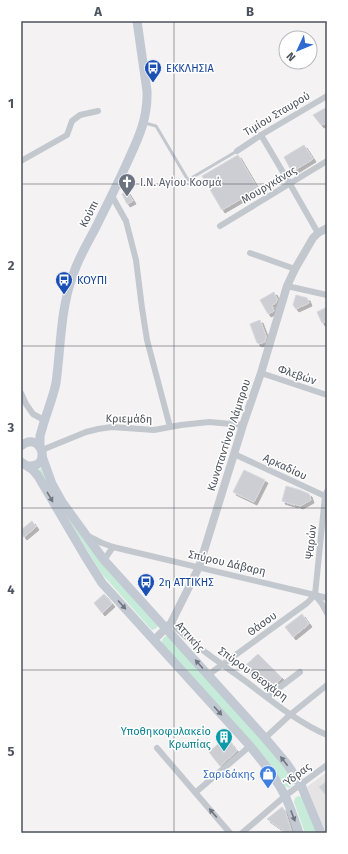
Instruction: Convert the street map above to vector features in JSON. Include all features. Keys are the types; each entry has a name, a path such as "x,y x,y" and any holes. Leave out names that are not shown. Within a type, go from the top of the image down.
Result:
{"main road":[{"name":"Κούπι","path":"44,420 55,384 63,314 71,282 78,262 112,196 140,136 144,123 147,91 137,21"},
{"path":"23,444 36,434 44,420"},
{"path":"24,465 34,466 40,462 40,436 44,420"},
{"path":"23,444 34,443 41,451"},
{"name":"Αττικής","path":"41,451 52,484 62,502 104,560 169,626 208,675 287,764 301,785 321,833"},
{"path":"24,465 33,470 38,476 102,583 250,746 274,778 285,796 299,833"}],"street":[{"name":"Τιμίου Σταυρού","path":"237,151 327,96"},
{"path":"21,161 67,135 72,122 80,115 98,111"},
{"path":"261,135 318,233 327,228"},
{"name":"Μουργκάνας","path":"220,226 327,160"},
{"path":"112,196 126,221 136,260 147,340 170,427"},
{"name":"Κωνσταντίνου Λάμπρου","path":"154,640 169,626 199,567 287,286 313,238 318,233"},
{"path":"250,253 295,269"},
{"path":"287,286 327,295"},
{"name":"Φλεβών","path":"261,373 327,395"},
{"path":"21,393 33,414 44,420"},
{"name":"Κριεμάδη","path":"41,451 98,428 112,427 154,430 209,422 243,425"},
{"name":"Αρκαδίου","path":"234,454 326,495"},
{"name":"Ψαρών","path":"315,595 326,495"},
{"name":"Σπύρου Δάβαρη","path":"85,534 113,547 315,595"},
{"path":"104,560 113,547"},
{"path":"315,595 327,598"},
{"path":"315,595 327,612"},
{"name":"Θάσου","path":"208,675 308,603 315,595"},
{"name":"Σπύρου Θεοχάρη","path":"169,626 267,697 316,730 327,735"},
{"path":"267,697 300,672"},
{"path":"265,738 327,685"},
{"path":"196,792 250,746"},
{"path":"157,748 230,833"},
{"name":"Ύδρας","path":"242,833 285,796 327,765"}],"lane":[{"path":"144,123 156,126 188,180 237,151"}],"shaded area":[{"path":"327,772 327,833 326,833 307,787"}],"green space":[{"path":"43,467 48,484 158,626 155,629 152,630 150,628 102,574 47,485 39,470"},
{"path":"167,636 264,739 296,782 289,788 285,786 255,746 162,644 164,637"},
{"path":"298,796 302,797 317,833 305,833 294,802 295,798"}],"building":[{"path":"327,107 327,123 321,125 313,115"},
{"path":"304,145 313,159 292,172 284,157"},
{"path":"238,155 258,189 222,210 202,176"},
{"name":"Ι.Ν. Αγίου Κοσμά","path":"127,191 133,201 127,204 122,194"},
{"path":"274,292 277,299 276,303 272,305 274,311 268,314 260,300"},
{"path":"296,295 307,298 309,303 296,309 293,305"},
{"path":"327,307 327,321 322,323 317,312"},
{"path":"260,320 266,336 265,342 259,344 257,343 250,324"},
{"path":"244,470 265,480 254,502 233,492"},
{"path":"286,486 309,494 311,500 300,506 282,501"},
{"path":"32,521 36,527 24,537 21,530"},
{"path":"104,594 112,604 102,613 94,603"},
{"path":"302,614 309,624 293,637 285,627"},
{"path":"258,654 282,678 270,689 258,677 255,680 244,667"},
{"name":"Υποθηκοφυλακείο Κρωπίας","path":"226,737 237,751 220,766 209,752"},
{"path":"327,781 327,796 319,787"},
{"path":"282,807 285,811 292,833 287,833 267,819"}],"place":[{"name":"ΕΚΚΛΗΣΙΑ","path":"153,83"},
{"name":"Ι.Ν. Αγίου Κοσμά","path":"127,197"},
{"name":"ΚΟΥΠΙ","path":"64,295"},
{"name":"2η ΑΤΤΙΚΗΣ","path":"146,597"},
{"name":"Υποθηκοφυλακείο Κρωπίας","path":"224,752"},
{"name":"Σαριδάκης","path":"268,789"}]}
